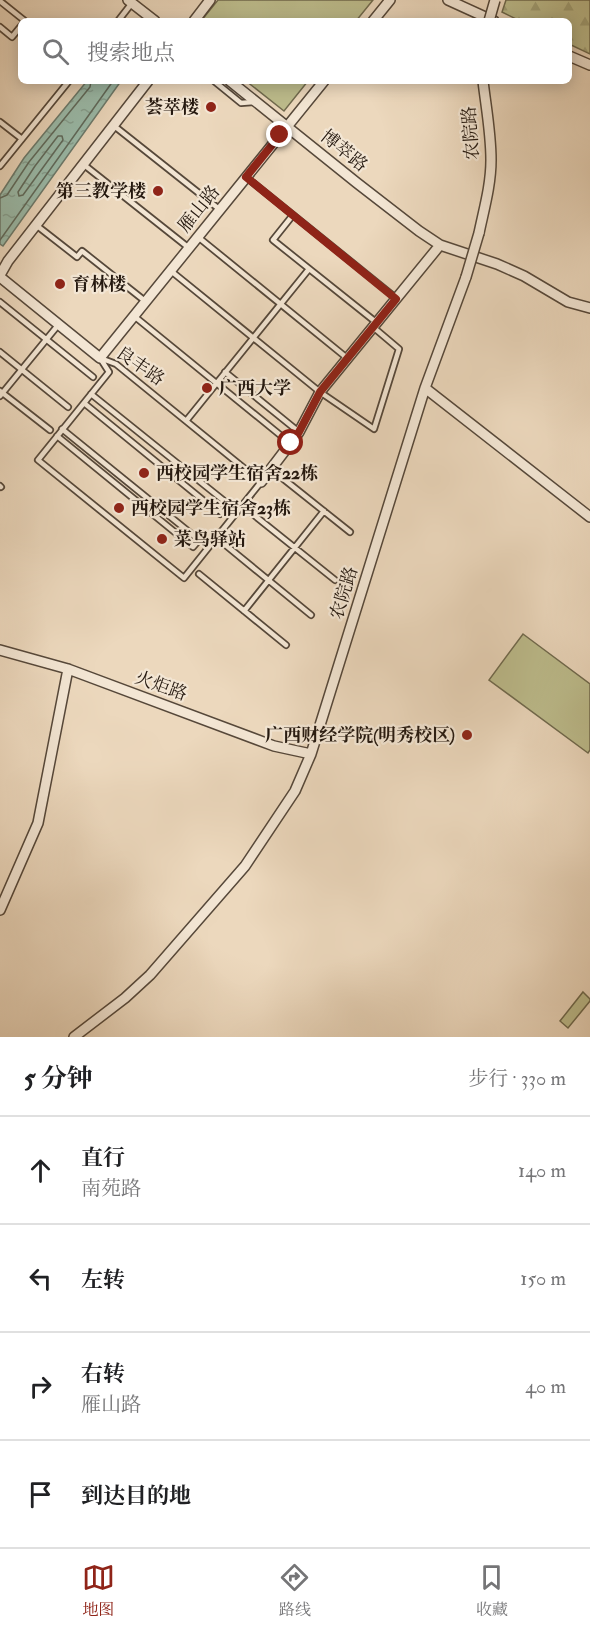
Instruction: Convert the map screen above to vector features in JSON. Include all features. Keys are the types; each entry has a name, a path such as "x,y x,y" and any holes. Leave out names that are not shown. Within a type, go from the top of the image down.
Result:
{"street":[{"path":"196,18 210,0"},
{"path":"375,18 390,0"},
{"path":"448,0 485,18"},
{"path":"492,18 495,0"},
{"path":"130,2 150,18"},
{"path":"572,57 590,65"},
{"path":"0,276 8,261 146,84"},
{"name":"博萃路","path":"234,84 419,231 440,245 497,264 524,276 568,302 590,308"},
{"name":"雁山路","path":"99,358 322,84"},
{"name":"农院路","path":"74,1037 150,975 245,866 295,791 311,754 425,388 466,277 479,233 491,161 483,84"},
{"path":"261,482 299,432 320,392 440,245"},
{"path":"0,254 8,261"},
{"name":"良丰路","path":"0,276 99,358"},
{"path":"425,388 590,517"},
{"name":"火炬路","path":"0,650 68,669 274,746 311,754"},
{"path":"0,910 38,823 68,669"}],"lane":[{"path":"0,1 21,18"},
{"path":"120,18 130,2"},
{"path":"0,27 12,37 18,30"},
{"path":"0,166 67,84"},
{"path":"218,84 241,103 257,102"},
{"path":"0,122 22,139"},
{"path":"113,125 220,210"},
{"path":"83,164 189,248"},
{"path":"246,177 396,299"},
{"path":"170,271 320,392 374,429 399,349 375,325 273,240 293,215"},
{"path":"36,225 77,257 82,251 145,301"},
{"path":"198,237 348,359"},
{"path":"186,421 309,268"},
{"path":"0,302 93,377"},
{"path":"134,316 291,443"},
{"path":"50,430 1,393 58,324"},
{"path":"0,352 68,407"},
{"path":"99,358 109,372 38,460 184,578 261,482"},
{"name":"良丰路","path":"99,358 116,364 261,482"},
{"path":"225,372 299,432"},
{"path":"84,403 220,513 228,504 91,394"},
{"path":"57,436 193,547 199,540 62,429"},
{"path":"272,469 350,532"},
{"path":"249,511 335,580"},
{"path":"244,610 324,511"},
{"path":"223,543 311,615"},
{"path":"199,574 286,645"}],"green space":[{"path":"218,0 373,0 358,18 203,18"},
{"path":"506,0 590,0 590,54 572,45 572,18 514,18 502,12"},
{"path":"250,84 306,84 284,111"},
{"path":"523,634 590,684 590,750 588,753 489,680"},
{"path":"583,992 590,1001 568,1028 560,1021"}],"water":[{"path":"85,84 119,84 3,246 0,244 0,195 24,158"}],"place":[{"name":"荟萃楼","path":"211,107"},
{"name":"第三教学楼","path":"158,191"},
{"name":"育林楼","path":"60,284"},
{"name":"广西大学","path":"207,388"},
{"name":"西校园学生宿舍22栋","path":"144,473"},
{"name":"西校园学生宿舍23栋","path":"119,508"},
{"name":"菜鸟驿站","path":"162,539"},
{"name":"广西财经学院(明秀校区)","path":"467,735"}],"route":[{"path":"280,135 246,177 396,299 320,392 291,443"}]}
